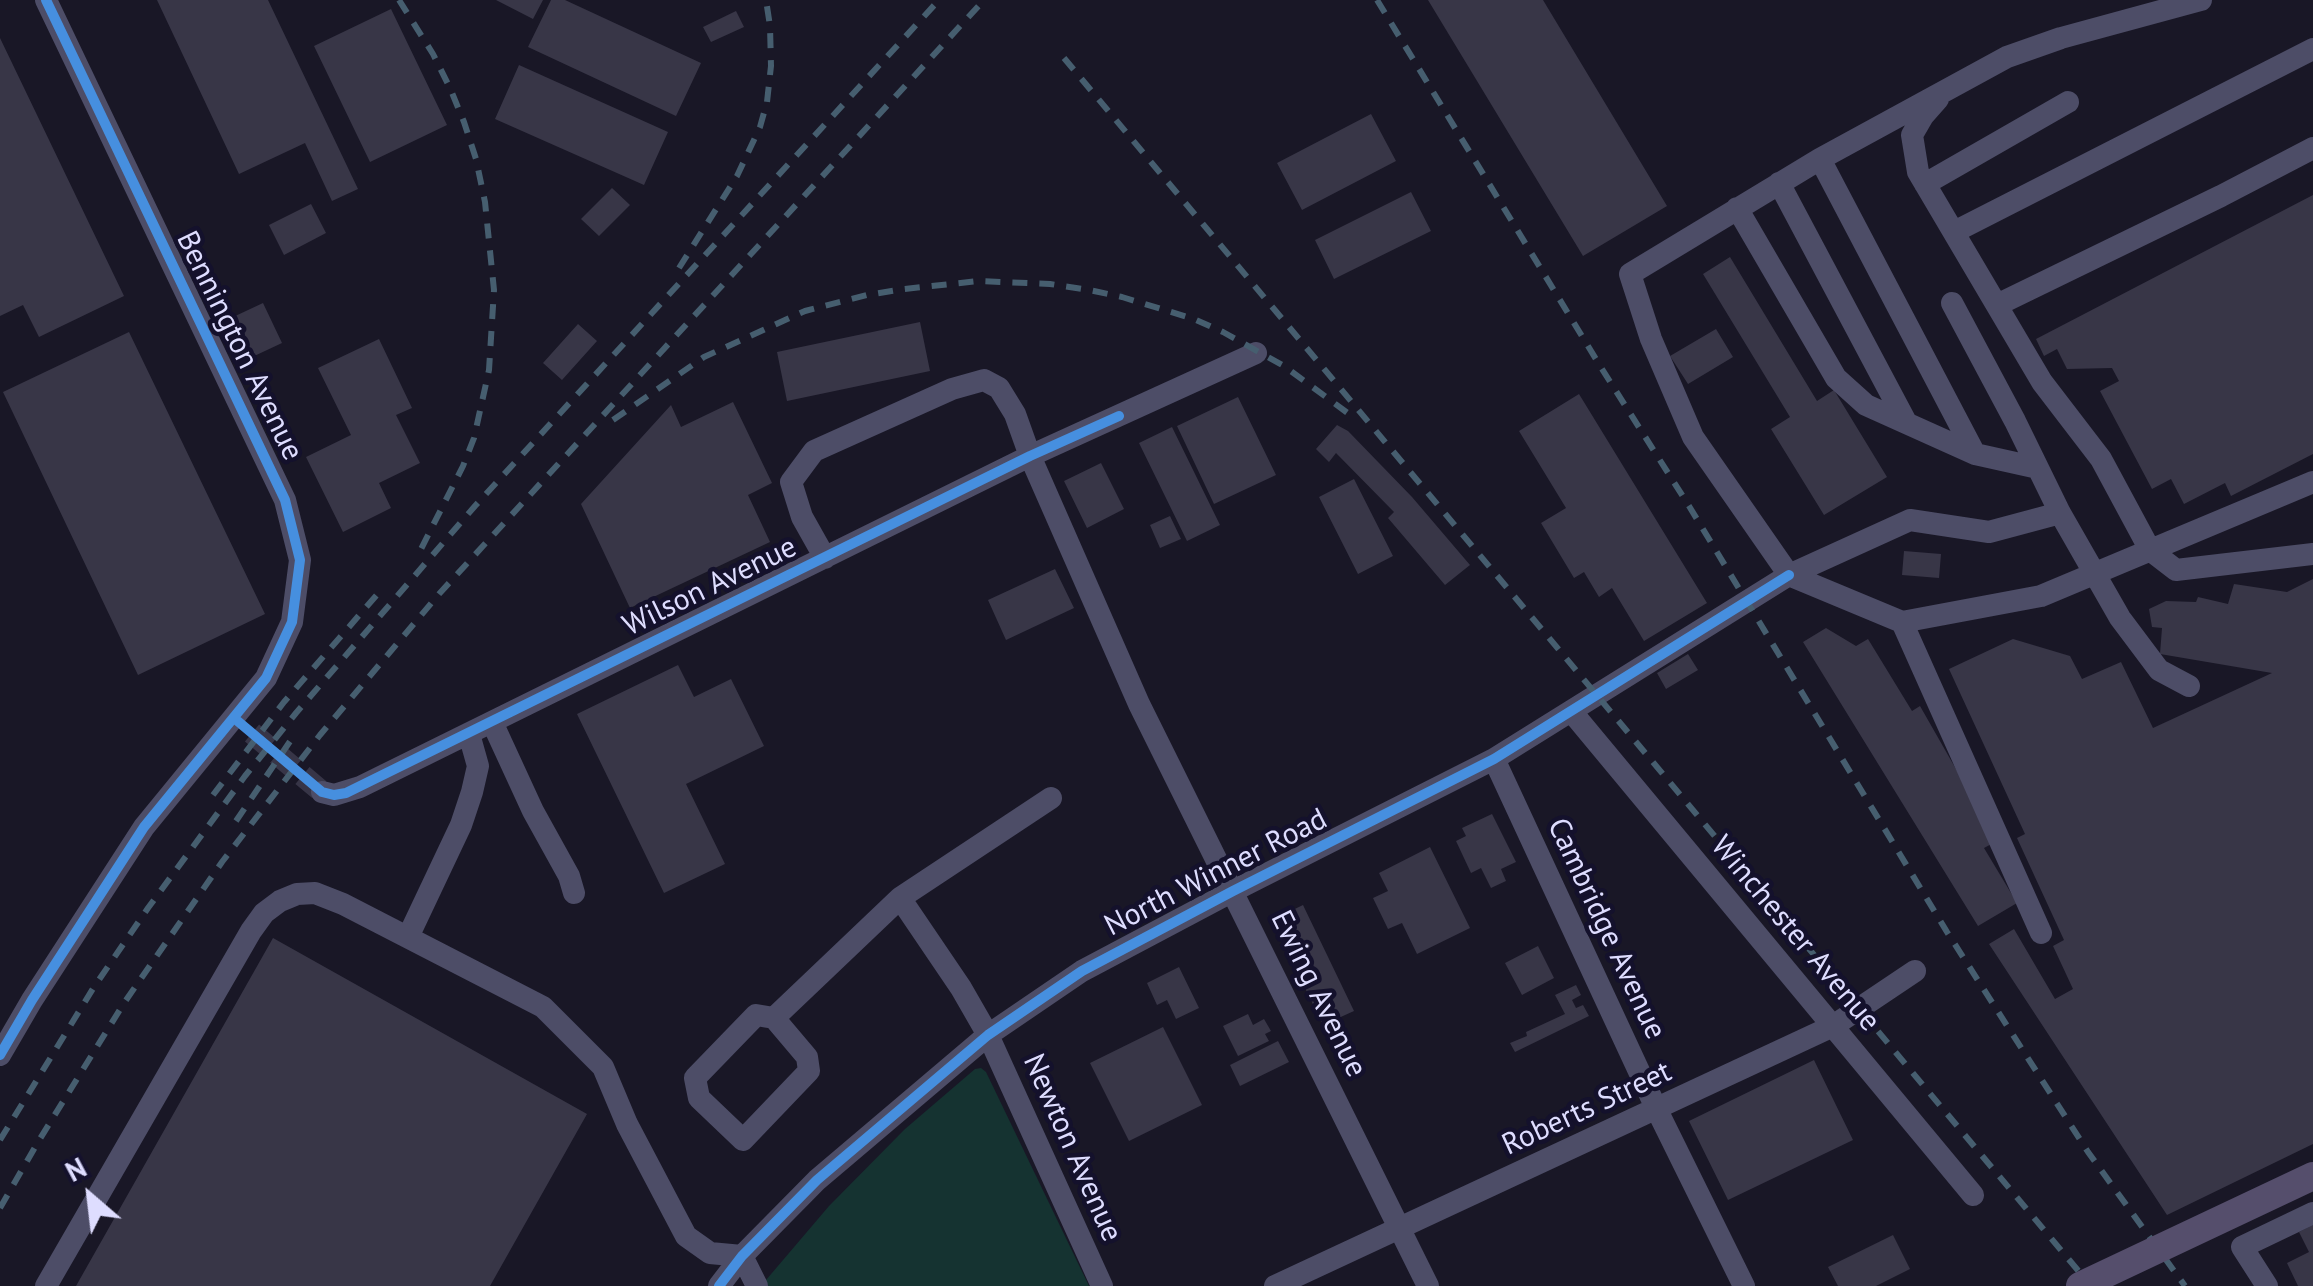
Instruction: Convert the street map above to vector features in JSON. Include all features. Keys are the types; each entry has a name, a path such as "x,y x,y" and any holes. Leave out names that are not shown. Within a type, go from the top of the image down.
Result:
{"main road":[{"path":"2080,1286 2313,1176"}],"street":[{"name":"Bennington Avenue","path":"0,1055 144,827 243,725 292,622 300,560 285,500 46,0"},
{"path":"2200,0 2060,38 2007,57 1780,183 1630,274 1693,437 1789,575 1902,622 2041,596 2313,482"},
{"path":"1954,232 2313,49"},
{"path":"1947,89 1912,135 1918,172 2042,382 2101,459 2150,550 2176,570 2313,554"},
{"path":"1925,184 2068,102"},
{"path":"1997,305 2313,148"},
{"path":"1820,160 1974,454"},
{"path":"1780,183 1906,422"},
{"path":"1737,208 1836,378 1866,405 1974,454 2038,468"},
{"path":"1952,303 2060,513 2120,618 2159,670 2189,686"},
{"name":"Wilson Avenue","path":"322,792 334,795 360,788 1030,456 1256,353"},
{"name":"Ewing Avenue","path":"825,558 802,517 791,482 814,451 952,390 984,380 999,388 1015,414 1139,704 1428,1286"},
{"name":"North Winner Road","path":"718,1286 817,1180 988,1034 1082,971 1494,759 1789,575 1910,520 1989,532 2060,513"},
{"path":"1902,622 2041,933"},
{"name":"Winchester Avenue","path":"1571,711 1972,1195"},
{"path":"492,722 574,892"},
{"path":"408,937 461,825 472,792 478,759 469,734"},
{"name":"Cambridge Avenue","path":"1494,759 1657,1110 1744,1286"},
{"path":"774,1018 900,898 1051,798"},
{"path":"46,1286 264,913 280,900 297,894 315,894 343,904 544,1007 603,1067 627,1124 686,1236 710,1254 742,1256 757,1286"},
{"name":"Newton Avenue","path":"900,898 988,1034 1102,1286"},
{"name":"Roberts Street","path":"1276,1286 1833,1026 1915,972"},
{"path":"756,1015 774,1018 807,1057 809,1071 743,1140 698,1098 695,1078 756,1015"},
{"path":"2267,1286 2242,1247 2313,1213"}],"green space":[{"path":"981,1068 1089,1286 768,1286 766,1280 829,1206 905,1129"}],"building":[{"path":"157,0 268,0 358,189 332,201 305,143 239,174"},
{"path":"496,0 543,0 533,19"},
{"path":"551,0 565,0 701,63 676,116 528,47"},
{"path":"1428,0 1543,0 1667,206 1583,256"},
{"path":"391,9 447,125 370,162 314,46"},
{"path":"736,11 744,27 711,42 703,27"},
{"path":"0,38 124,296 39,337 23,305 0,316"},
{"path":"519,65 668,132 644,185 495,119"},
{"path":"1371,114 1396,161 1302,210 1277,163"},
{"path":"612,188 630,205 599,236 581,219"},
{"path":"1411,192 1431,231 1334,279 1315,240"},
{"path":"2313,195 2313,454 2231,496 2225,483 2184,504 2171,479 2152,489 2100,391 2119,381 2112,368 2067,369 2057,349 2044,356 2036,339"},
{"path":"311,204 326,233 284,255 269,225"},
{"path":"1730,257 1817,401 1834,390 1887,477 1824,515 1771,429 1790,417 1703,274"},
{"path":"263,303 282,343 250,358 231,318"},
{"path":"920,322 930,371 787,401 777,352"},
{"path":"578,324 597,341 562,380 543,363"},
{"path":"1716,329 1733,357 1688,384 1670,356"},
{"path":"129,332 265,614 138,675 3,392"},
{"path":"379,339 412,408 396,415 420,463 379,483 391,508 343,532 306,457 351,435 318,368"},
{"path":"1579,394 1707,603 1644,641 1612,588 1599,597 1584,572 1574,578 1541,523 1566,508 1519,431"},
{"path":"1238,397 1276,475 1214,504 1177,426"},
{"path":"733,402 772,483 748,495 770,542 630,608 581,504 671,405 681,427"},
{"path":"1337,425 1348,431 1412,497 1470,565 1445,585 1388,518 1394,512 1336,453 1329,462 1316,449"},
{"path":"1172,427 1220,525 1187,541 1139,443"},
{"path":"1101,463 1124,509 1087,528 1064,481"},
{"path":"1354,479 1393,556 1358,574 1319,497"},
{"path":"1170,516 1181,539 1160,548 1150,525"},
{"path":"1904,551 1941,554 1939,578 1902,575"},
{"path":"1055,569 1074,608 1006,640 988,600"},
{"path":"2313,579 2313,1144 2167,1215 1989,944 2014,929 2055,999 2073,989 2053,946 2064,940 2017,838 2025,834 1949,669 2013,639 2070,656 2082,679 2121,662 2153,728 2272,673 2160,654 2162,628 2152,627 2149,609 2166,601 2196,602 2198,597 2228,604 2234,584 2287,592"},
{"path":"1826,628 1856,646 1868,639 1912,711 1920,706 1997,841 1984,848 2017,903 1978,926 1803,642"},
{"path":"1688,654 1698,670 1666,689 1657,673"},
{"path":"678,665 694,697 731,679 764,746 686,784 725,864 664,893 577,714"},
{"path":"1492,814 1516,862 1501,869 1506,881 1491,888 1481,868 1471,873 1456,841 1466,836 1462,828"},
{"path":"1430,847 1470,928 1417,954 1402,923 1388,929 1373,898 1388,891 1379,873"},
{"path":"1303,905 1354,1011 1323,1025 1272,920"},
{"path":"273,938 587,1114 490,1286 76,1286"},
{"path":"1538,946 1554,978 1522,995 1505,963"},
{"path":"1179,967 1199,1008 1176,1019 1167,1000 1157,1005 1147,983"},
{"path":"1576,985 1581,995 1572,1000 1576,1008 1583,1005 1589,1016 1515,1052 1510,1043 1565,1014 1555,995"},
{"path":"1248,1014 1253,1025 1264,1019 1271,1031 1265,1034 1269,1041 1238,1056 1223,1026"},
{"path":"1163,1027 1202,1105 1129,1141 1090,1063"},
{"path":"1278,1041 1289,1062 1240,1086 1230,1065"},
{"path":"1814,1060 1853,1140 1728,1200 1689,1121"},
{"path":"2313,1225 2313,1286 2298,1286 2287,1263 2309,1252 2299,1232"},
{"path":"1893,1235 1910,1269 1876,1286 1838,1286 1828,1267"}],"tunnel":[{"path":"252,733 322,792"}],"railway":[{"path":"399,0 433,54 464,122 485,202 494,290 489,370 474,438 417,557"},
{"path":"679,268 737,176 760,127 771,66 766,0"},
{"path":"0,1140 94,987 148,908 296,713 475,506 939,0"},
{"path":"0,1208 124,1003 222,862 320,735 439,594 984,0"},
{"path":"1377,0 1947,932 2088,1152 2185,1286"},
{"path":"1064,58 2091,1286"},
{"path":"613,420 704,357 805,311 867,295 979,281 1089,290 1194,319 1284,366 1349,414"},
{"path":"213,795 284,702 381,590"},
{"path":"236,821 295,734"}],"cycle path":[{"path":"0,1055 144,827 266,678 292,622 300,560 285,500 46,0"},
{"path":"234,718 322,792 346,793 1030,456 1119,416"},
{"path":"719,1286 742,1256 817,1180 988,1035 1082,971 1494,759 1789,575"}]}
